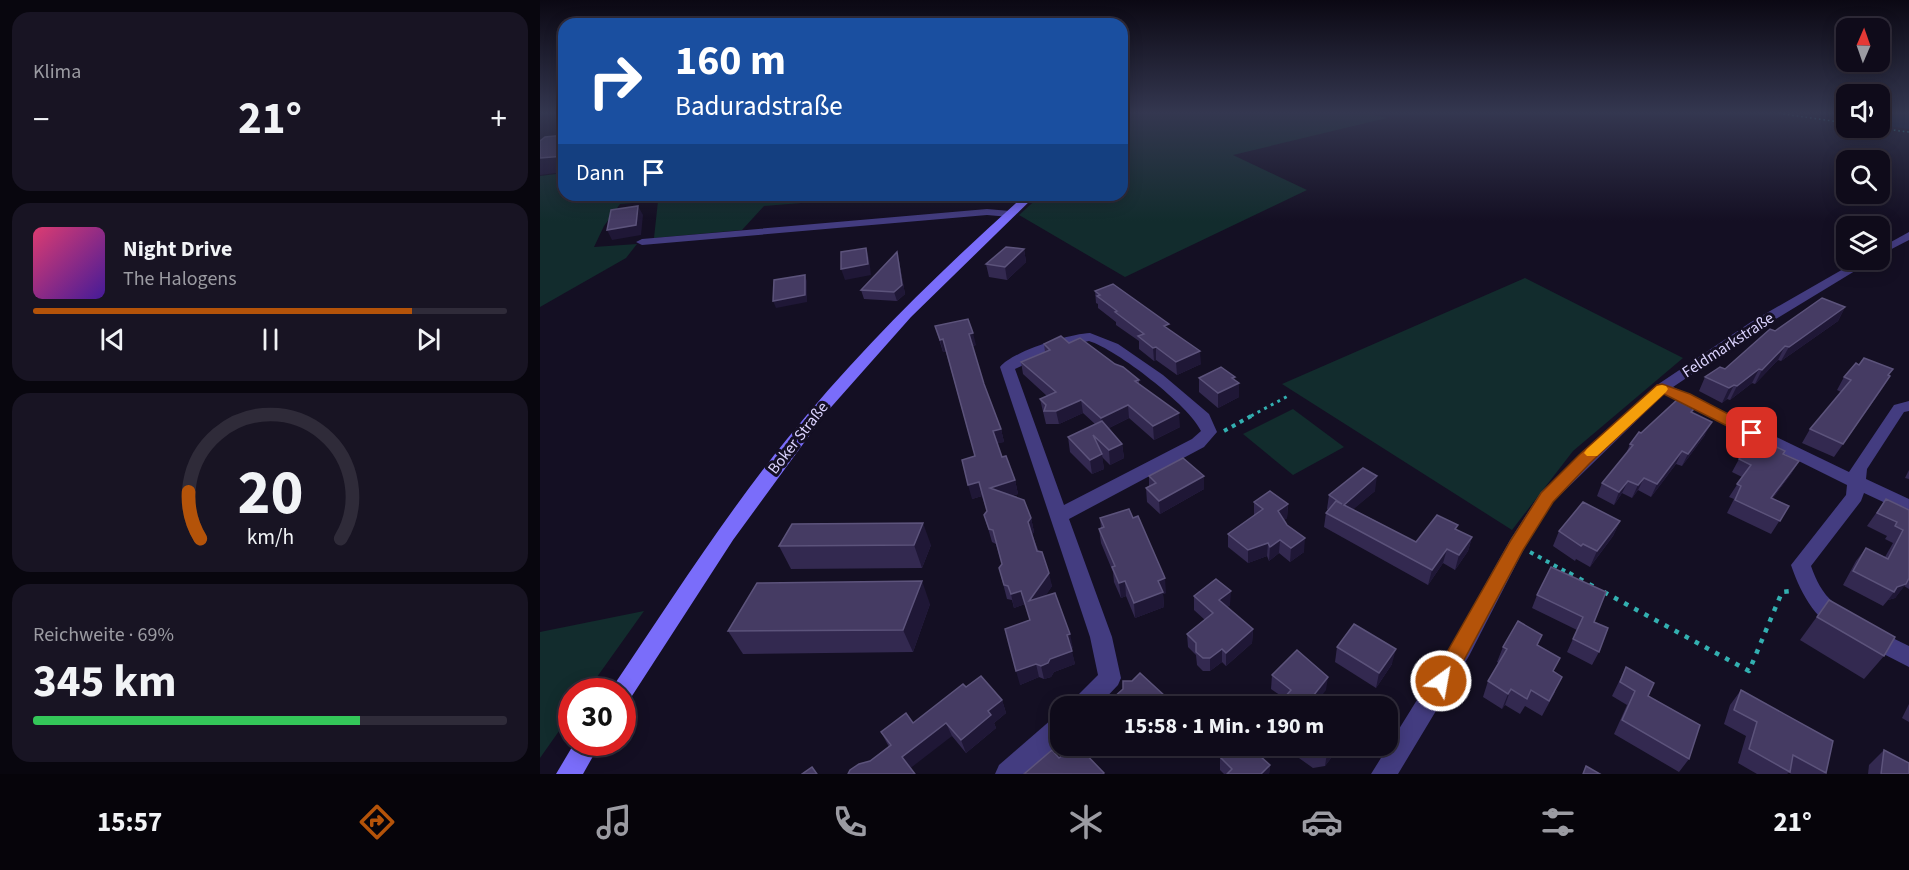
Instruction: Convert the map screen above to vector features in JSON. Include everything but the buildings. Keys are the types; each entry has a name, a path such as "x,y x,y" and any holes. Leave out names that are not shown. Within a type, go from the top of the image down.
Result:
{"main road":[{"name":"Boker Straße","path":"631,678 746,505 793,442 906,313 1024,201"},
{"path":"569,774 580,756"}],"street":[{"path":"642,242 987,212 1010,214"},
{"path":"1890,246 1909,235"},
{"name":"Feldmarkstraße","path":"1384,774 1461,649 1517,545 1547,497 1662,388 1756,325 1850,270"},
{"path":"1058,516 1198,443 1209,432 1203,418 1193,408 1107,341 1089,336 1068,341 1007,367 1058,516 1101,637 1110,678 1093,696"},
{"path":"1662,388 1685,397 1856,483 1909,507"},
{"path":"1909,406 1899,408 1858,469 1855,496 1801,566 1809,589 1836,617 1909,657"},
{"path":"1008,774 1050,736"}],"path":[{"path":"1209,432 1224,431 1288,396"},
{"path":"1517,545 1749,671 1782,592 1809,589"}],"green space":[{"path":"1128,148 1262,148 1233,155 1307,190 1125,277 1019,215 1034,201 1128,201"},
{"path":"558,174 558,201 658,201 620,204 604,226 594,247 637,244 626,258 540,307 540,176"},
{"path":"658,201 826,201 764,206 742,230 654,238"},
{"path":"1525,278 1683,358 1573,451 1512,530 1282,384"},
{"path":"1293,409 1344,447 1293,475 1243,434"},
{"path":"644,611 596,678 558,678 558,732 540,758 540,632"}],"slow traffic":[{"path":"1592,453 1662,389"}],"route":[{"path":"1441,681 1461,649 1517,545 1547,497 1662,388 1685,397 1752,433"}]}
